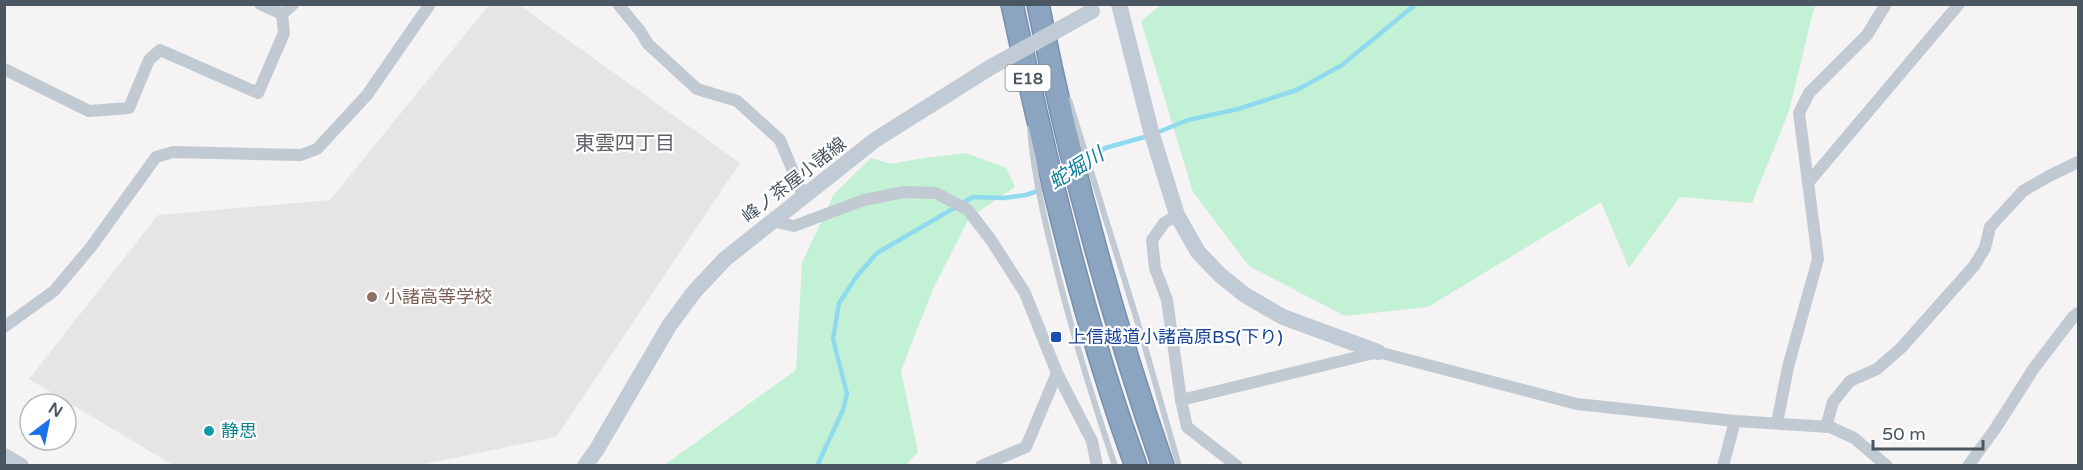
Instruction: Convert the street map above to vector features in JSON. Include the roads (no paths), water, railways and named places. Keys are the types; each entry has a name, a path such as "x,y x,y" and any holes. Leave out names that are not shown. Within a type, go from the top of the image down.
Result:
{"highway":[{"name":"E18","path":"1012,4 1026,68 1038,152 1050,211 1136,465"},
{"name":"E18","path":"1038,4 1090,200 1115,316 1163,465"}],"main road":[{"path":"1119,4 1151,131 1177,214 1198,252 1220,275 1245,295 1283,317 1377,352"},
{"name":"峰ノ茶屋小諸線","path":"585,465 597,449 669,326 694,292 725,259 875,140 991,67 1097,8"},
{"path":"4,456 21,465"}],"street":[{"path":"260,4 282,14"},
{"path":"282,14 293,4"},
{"path":"4,327 54,291 91,247 156,157 173,152 301,155 317,149 368,95 430,4"},
{"path":"618,4 648,44 697,89 736,101 780,140 804,198"},
{"path":"1777,423 1788,367 1818,259 1799,113 1809,93 1867,35 1886,4"},
{"path":"1808,183 1959,4"},
{"path":"4,69 89,111 129,108 149,60 160,50 258,93 284,33 282,14"},
{"path":"1826,427 1833,402 1844,388 1850,381 1877,369 1901,348 1974,266 1985,248 1990,227 2023,191 2079,162"},
{"path":"772,221 794,226 864,200 904,192 936,193 968,210 992,240 1025,293 1057,373 1092,441 1097,465"},
{"path":"1177,214 1164,223 1152,240 1155,268 1167,300 1187,427 1237,465"},
{"path":"1968,465 1995,429 2034,368 2073,317 2079,313"},
{"path":"1181,400 1377,352 1577,404 1735,422 1826,427 1854,438 1886,465"},
{"path":"981,465 1026,447 1057,373"},
{"path":"1723,465 1735,422"}],"lane":[{"path":"1042,4 1055,50"},
{"path":"1068,96 1074,143"},
{"path":"1090,200 1141,333 1179,465"},
{"path":"1050,211 1080,362 1114,465"}],"waterway":[{"name":"蛇堀川","path":"1156,133 1188,120 1238,109 1297,90 1342,65 1416,4"},
{"name":"蛇堀川","path":"1088,161 1105,148 1148,136"},
{"name":"蛇堀川","path":"817,466 843,410 847,394 833,339 839,303 857,276 877,253 973,197 1004,198 1026,195 1049,187"}],"place":[{"name":"小諸高等学校","path":"372,297"},
{"name":"上信越道小諸高原BS(下り)","path":"1056,337"},
{"name":"静思","path":"209,431"}],"district":[{"name":"東雲四丁目","path":"625,143"}]}
